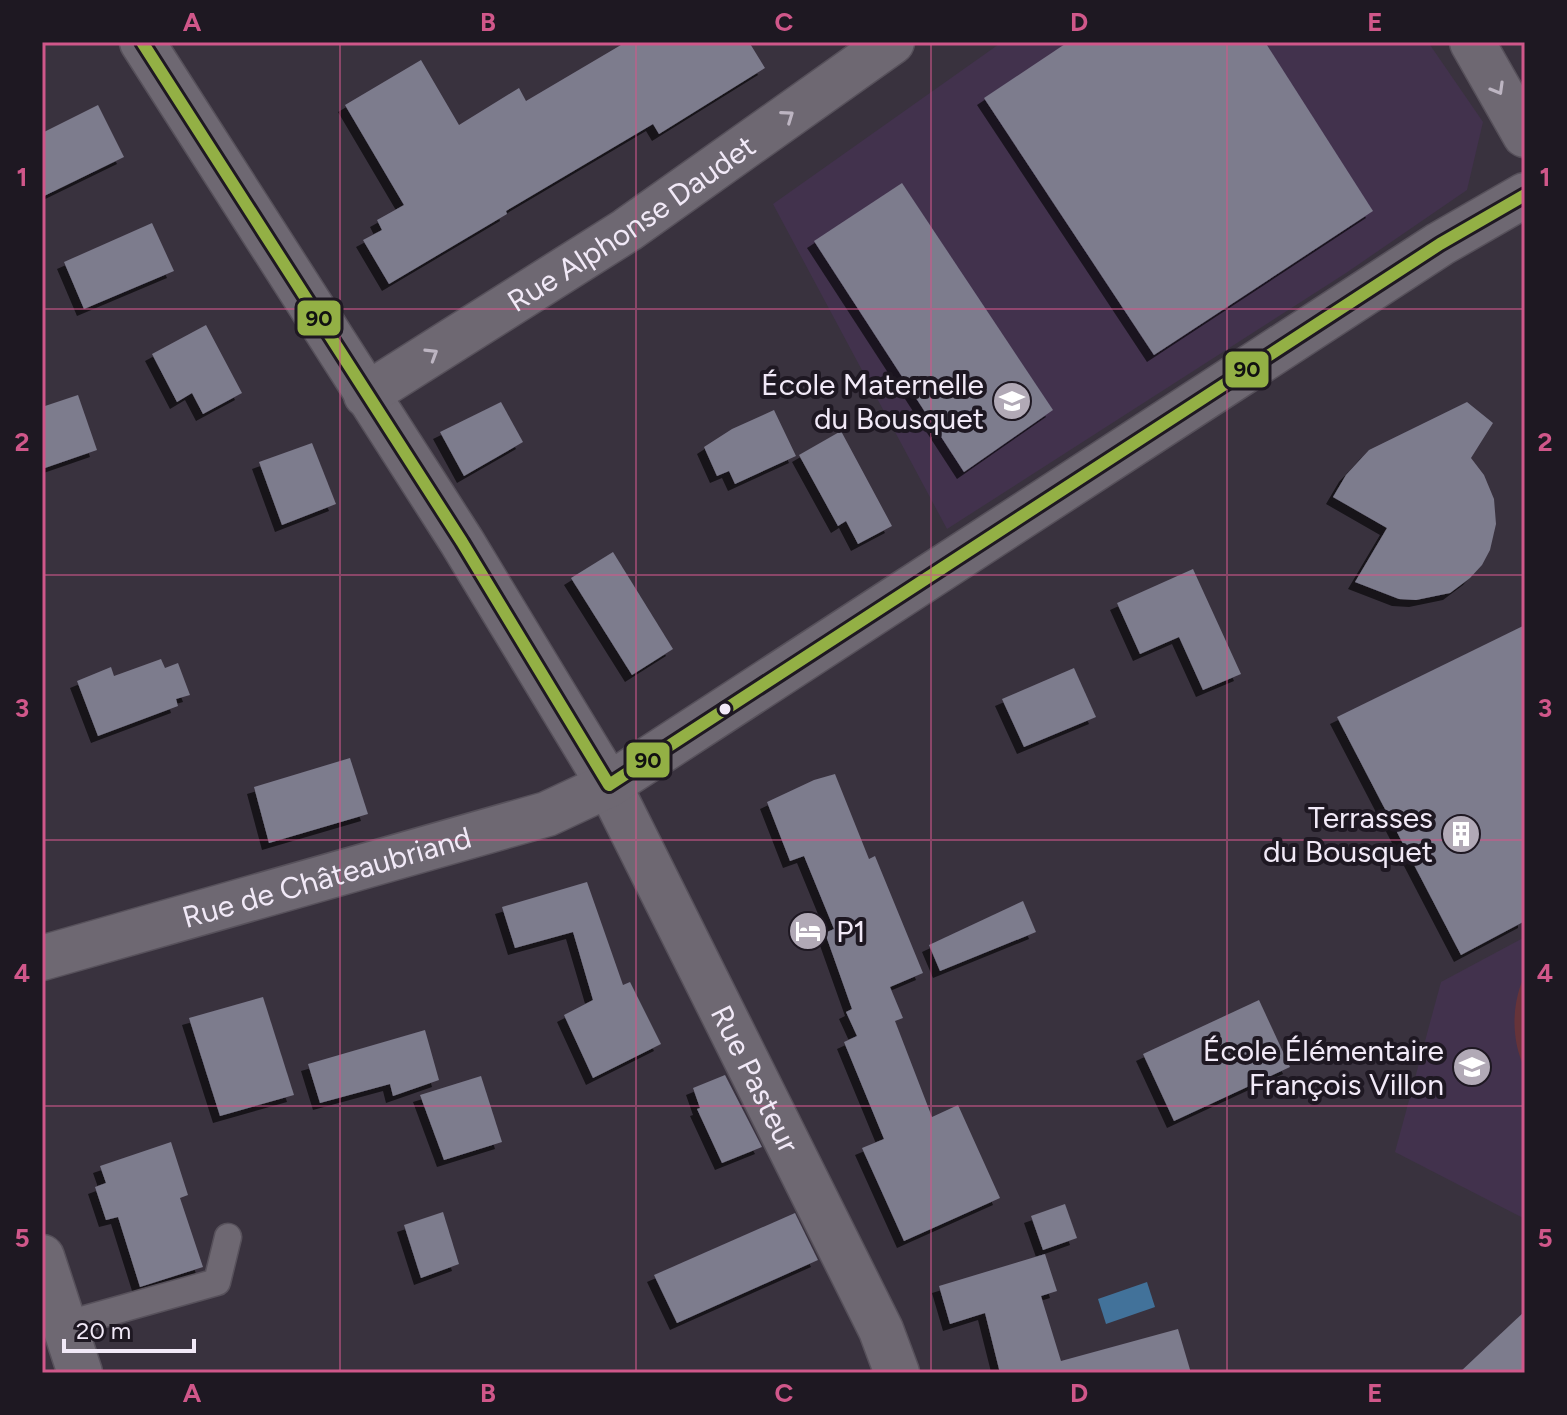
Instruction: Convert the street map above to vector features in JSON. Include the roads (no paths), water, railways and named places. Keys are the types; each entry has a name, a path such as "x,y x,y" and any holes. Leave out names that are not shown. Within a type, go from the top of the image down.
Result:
{"street":[{"name":"Rue Pasteur","path":"142,42 462,542 609,785 881,1330 897,1373"},
{"name":"Rue Alphonse Daudet","path":"366,395 627,230 892,42"},
{"path":"1472,42 1525,135"},
{"name":"Rue de Châteaubriand","path":"42,958 547,814 609,785 1440,244 1525,195"},
{"path":"42,1257 80,1373"}],"lane":[{"path":"64,1325 217,1282 228,1237"}],"water":[{"path":"1147,1282 1155,1307 1106,1324 1098,1299"}],"place":[{"name":"École Maternelle du Bousquet","path":"1012,401"},
{"name":"Terrasses du Bousquet","path":"1461,834"},
{"name":"P1","path":"808,931"},
{"name":"École Élémentaire François Villon","path":"1472,1067"}]}
